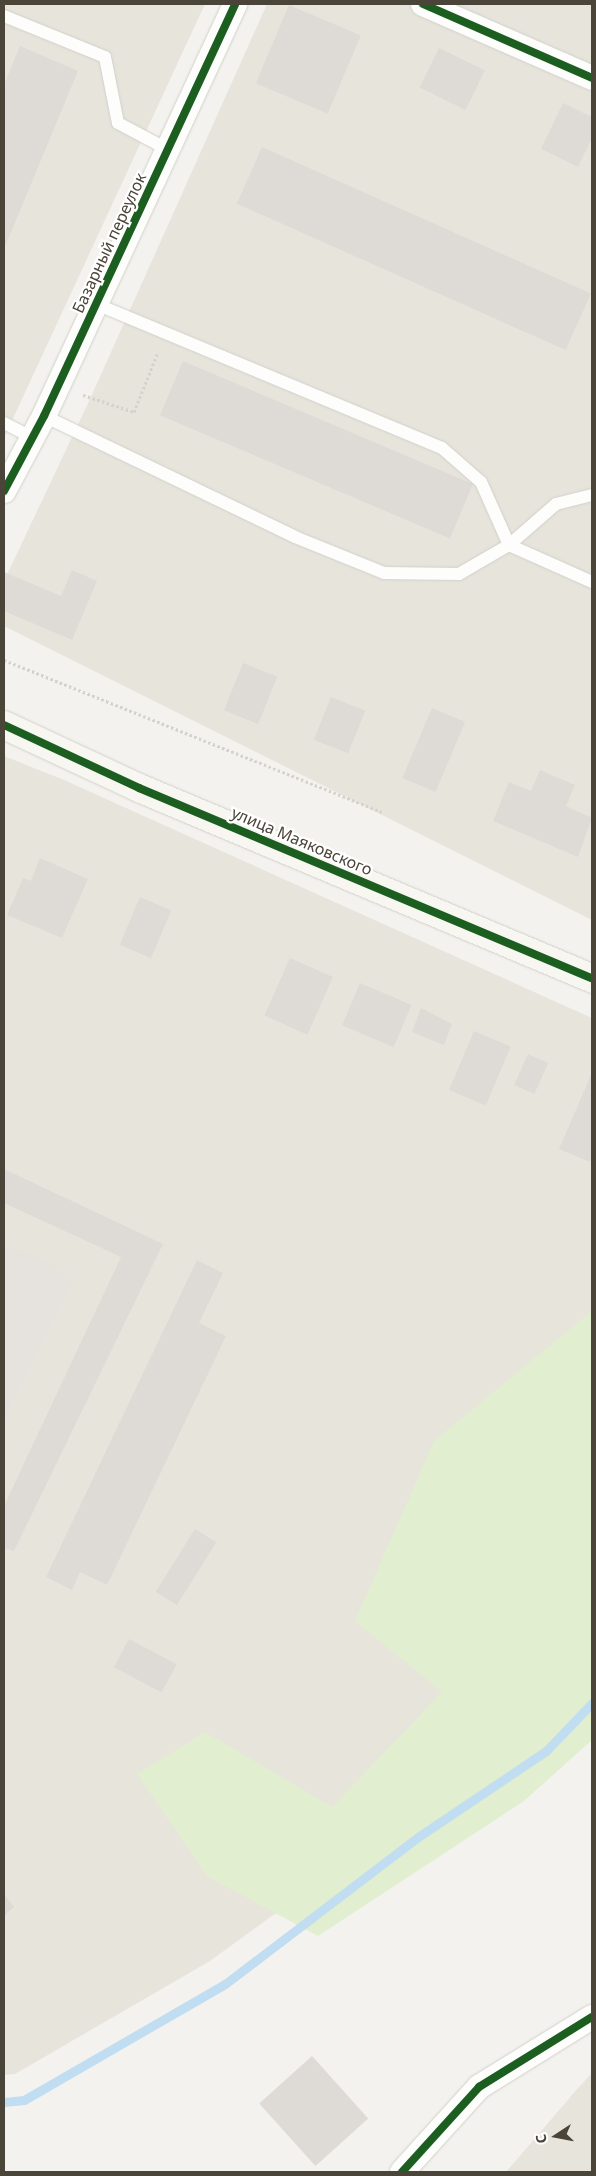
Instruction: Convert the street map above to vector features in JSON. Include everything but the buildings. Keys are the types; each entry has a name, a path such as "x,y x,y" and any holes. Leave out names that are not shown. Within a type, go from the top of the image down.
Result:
{"street":[{"name":"Базарный переулок","path":"4,491 44,416 234,4"},
{"path":"423,4 592,78"},
{"name":"улица Маяковского","path":"4,725 139,788 592,978"},
{"path":"402,2172 478,2087 592,2017"}],"lane":[{"path":"4,16 105,57 118,123 168,149"},
{"path":"96,304 442,448 481,482 509,545 592,582"},
{"path":"44,416 295,537 384,573 459,574 509,545 556,504 592,495"},
{"path":"4,423 32,437"}],"path":[{"path":"90,399 134,412 166,333"},
{"path":"4,660 382,812"}],"shaded area":[{"path":"4,4 205,4 4,438"},
{"path":"267,4 592,4 592,920 4,626 4,581 90,399"},
{"path":"4,756 64,780 592,1018 592,1663 528,1730 210,1961 15,2074 4,2075"},
{"path":"4,1243 57,1267 73,1283 4,1420"},
{"path":"592,2073 592,2172 506,2172 578,2088"}],"green space":[{"path":"592,1311 592,1740 524,1801 318,1936 207,1876 137,1774 205,1732 332,1807 442,1692 355,1621 434,1441"}],"waterway":[{"path":"4,2102 24,2100 225,1984 418,1837 546,1751 592,1703"}],"cycle path":[{"path":"4,491 44,416 235,4"},
{"path":"423,4 592,78"},
{"path":"4,725 139,788 592,978"},
{"path":"402,2172 479,2087 592,2017"}]}
